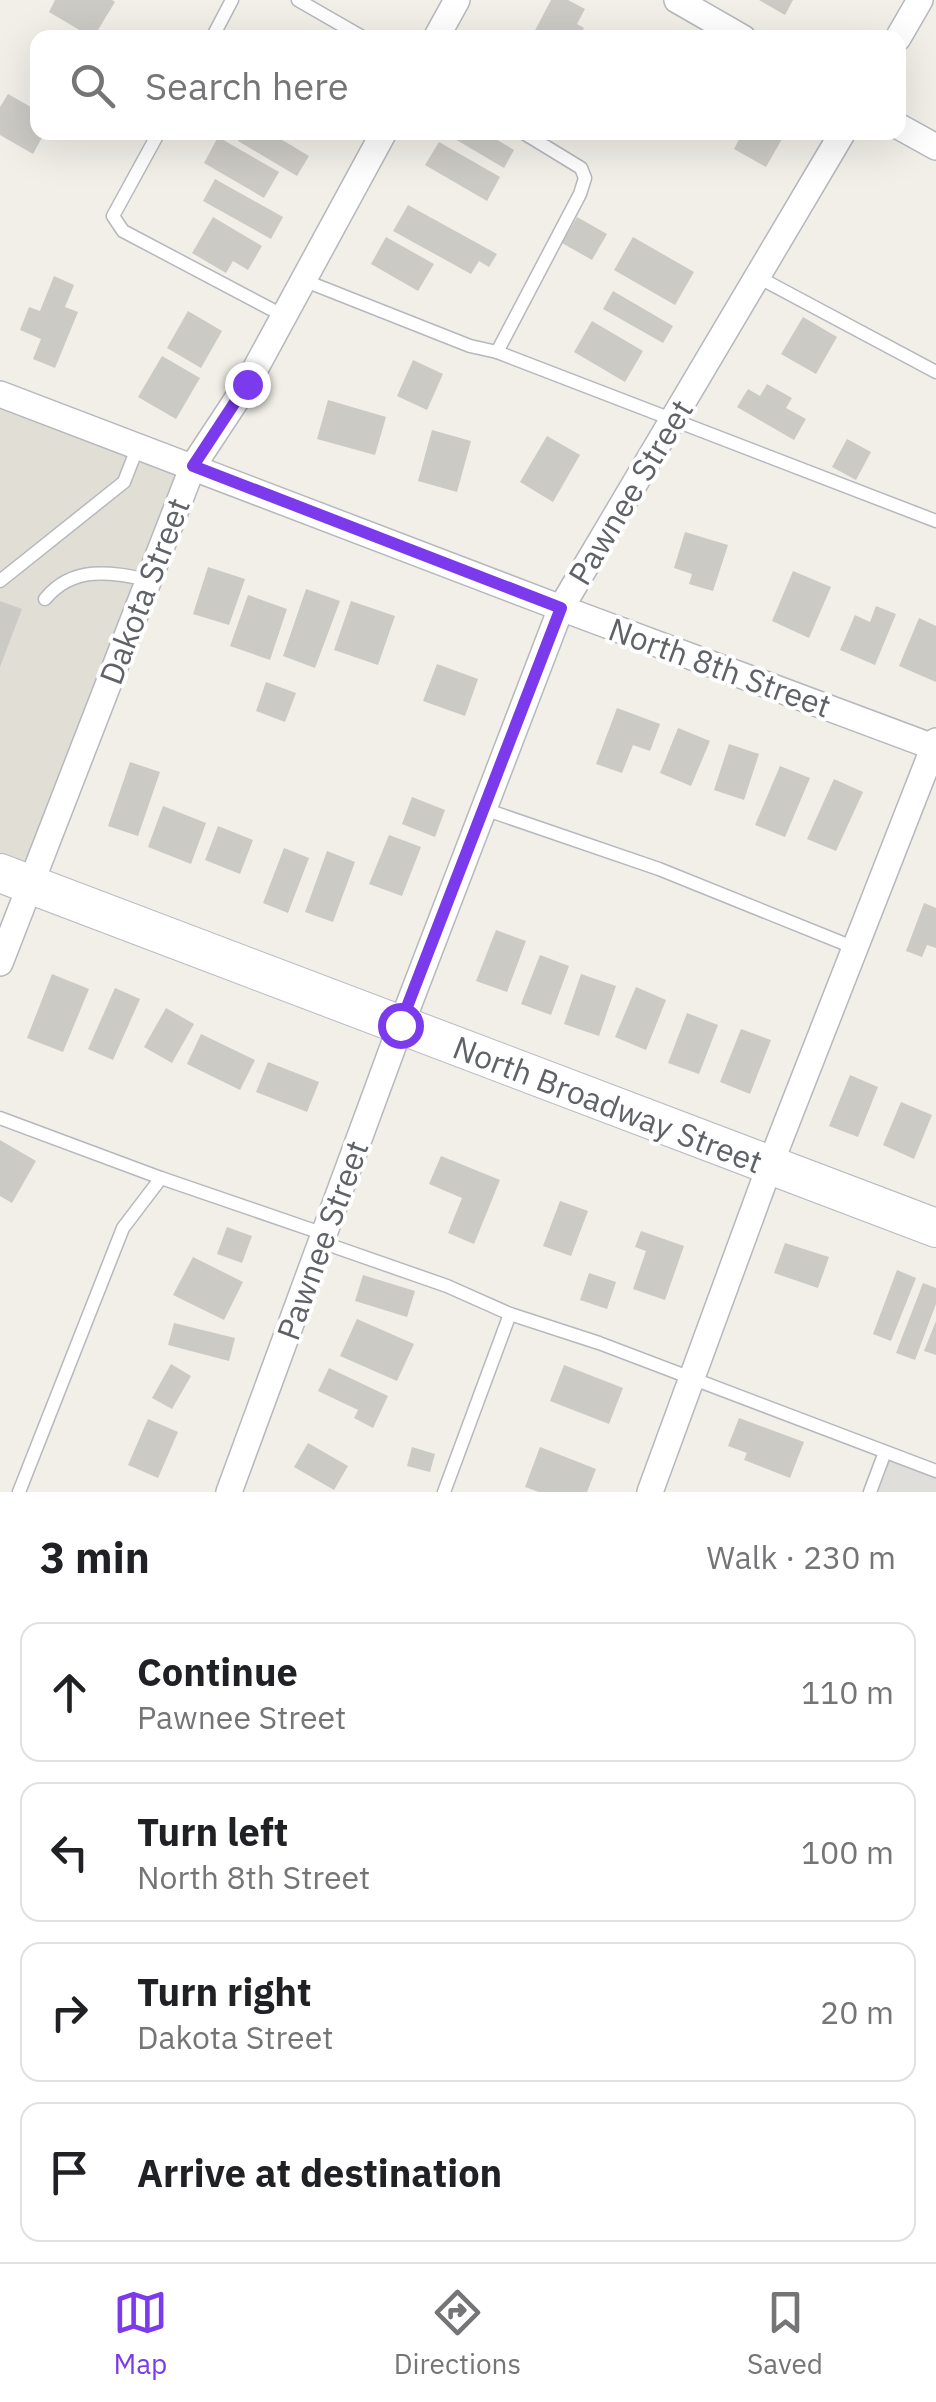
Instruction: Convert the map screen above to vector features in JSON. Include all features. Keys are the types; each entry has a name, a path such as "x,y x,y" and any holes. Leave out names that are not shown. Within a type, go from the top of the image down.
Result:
{"street":[{"path":"440,30 457,0"},
{"path":"677,0 729,30"},
{"path":"903,30 920,0"},
{"path":"906,130 936,147"},
{"name":"Dakota Street","path":"0,963 15,879 149,580 193,466 247,384 380,140"},
{"name":"Pawnee Street","path":"230,1492 400,1025 561,608 838,140"},
{"name":"North 8th Street","path":"0,394 561,608 935,745"},
{"path":"650,1492 770,1165 935,745"},
{"name":"North Broadway Street","path":"15,879 936,1228"}],"lane":[{"path":"216,30 232,0"},
{"path":"298,0 350,30"},
{"path":"155,140 113,216 124,231 284,316"},
{"path":"498,352 580,194 584,178 581,168 535,140"},
{"path":"758,277 936,372"},
{"path":"303,280 936,521"},
{"path":"0,581 124,482 138,446"},
{"path":"44,599 54,587 74,576 110,572 149,580"},
{"path":"484,809 659,869 855,948"},
{"path":"0,1118 323,1238 510,1314 598,1343 936,1471"},
{"path":"19,1492 123,1228 161,1178"},
{"path":"444,1492 510,1314"},
{"path":"870,1492 885,1452"}],"shaded area":[{"path":"0,394 193,466 30,884 0,873"},
{"path":"885,1452 936,1471 936,1492 870,1492"}],"building":[{"path":"55,0 115,2 98,30 79,30 49,12"},
{"path":"551,0 568,0 585,9 577,24 583,30 535,30"},
{"path":"759,0 793,0 785,15"},
{"path":"8,94 30,106 30,140 41,140 33,154 0,135 0,107"},
{"path":"216,140 223,140 279,172 264,198 204,163"},
{"path":"282,140 309,156 297,176 238,141"},
{"path":"457,140 497,140 514,150 504,168"},
{"path":"739,140 781,140 766,167 734,149"},
{"path":"439,142 500,177 487,201 425,165"},
{"path":"215,179 283,217 271,239 203,201"},
{"path":"408,205 497,254 489,267 479,261 471,274 393,231"},
{"path":"213,217 262,246 248,270 233,261 226,273 192,253"},
{"path":"577,217 607,234 592,260 562,243"},
{"path":"386,237 434,264 418,291 371,264"},
{"path":"633,237 694,272 675,305 614,270"},
{"path":"54,276 74,285 65,307 78,312 55,368 33,359 41,339 20,330 29,307 40,311"},
{"path":"613,291 673,326 663,343 603,309"},
{"path":"188,311 222,331 201,368 167,348"},
{"path":"803,317 837,337 816,374 781,354"},
{"path":"592,321 643,351 625,382 574,352"},
{"path":"162,356 200,378 176,419 138,397"},
{"path":"413,360 443,374 427,410 397,396"},
{"path":"767,384 792,398 786,408 806,419 794,440 737,407 748,389 760,396"},
{"path":"328,400 386,417 375,455 317,439"},
{"path":"432,430 471,441 457,492 418,481"},
{"path":"547,436 580,455 553,502 520,482"},
{"path":"847,439 871,452 856,480 832,467"},
{"path":"685,532 728,545 713,591 689,584 692,574 674,568"},
{"path":"208,567 245,579 229,625 193,614"},
{"path":"793,571 831,587 809,638 772,621"},
{"path":"306,589 340,601 315,668 283,656"},
{"path":"248,595 287,609 270,660 230,646"},
{"path":"0,601 22,609 0,667"},
{"path":"351,601 395,616 378,665 334,650"},
{"path":"876,606 896,614 875,665 840,650 855,615 870,622"},
{"path":"919,618 936,626 936,682 899,666"},
{"path":"437,664 478,679 465,716 423,701"},
{"path":"266,682 296,693 285,722 256,711"},
{"path":"617,708 660,724 650,751 633,745 622,773 596,764"},
{"path":"678,728 710,741 691,786 660,773"},
{"path":"729,744 759,754 744,800 714,790"},
{"path":"130,762 160,772 138,836 108,826"},
{"path":"780,766 810,778 785,837 755,825"},
{"path":"834,779 863,792 836,851 807,839"},
{"path":"412,797 445,810 435,837 402,824"},
{"path":"163,806 206,823 191,864 148,847"},
{"path":"218,826 253,840 240,874 205,860"},
{"path":"389,835 421,847 402,896 369,884"},
{"path":"284,848 309,858 288,913 263,903"},
{"path":"327,851 355,862 333,922 305,912"},
{"path":"924,903 936,908 936,948 927,945 922,957 906,951"},
{"path":"496,930 526,941 507,992 476,981"},
{"path":"540,955 569,966 551,1015 521,1004"},
{"path":"52,974 89,989 63,1052 27,1038"},
{"path":"581,974 616,986 599,1036 564,1024"},
{"path":"636,987 666,1000 646,1050 615,1037"},
{"path":"115,988 140,999 113,1060 88,1049"},
{"path":"166,1008 194,1024 172,1063 144,1047"},
{"path":"687,1013 718,1025 699,1074 668,1063"},
{"path":"741,1029 771,1040 750,1094 720,1082"},
{"path":"201,1034 255,1060 240,1090 187,1064"},
{"path":"268,1062 319,1082 307,1112 256,1092"},
{"path":"850,1075 878,1087 858,1137 829,1126"},
{"path":"901,1102 932,1115 914,1159 883,1145"},
{"path":"0,1140 36,1161 12,1203 0,1196"},
{"path":"441,1156 500,1180 474,1244 448,1233 462,1198 429,1184"},
{"path":"560,1201 588,1211 571,1256 543,1246"},
{"path":"227,1227 252,1236 242,1263 217,1254"},
{"path":"641,1231 684,1246 665,1300 633,1289 646,1251 635,1247"},
{"path":"785,1243 829,1257 818,1288 774,1273"},
{"path":"193,1257 243,1282 224,1320 173,1295"},
{"path":"897,1270 916,1278 891,1341 873,1334"},
{"path":"589,1273 616,1282 607,1309 580,1300"},
{"path":"363,1275 415,1291 407,1317 355,1301"},
{"path":"923,1283 936,1288 936,1304 915,1360 896,1353"},
{"path":"357,1319 414,1344 397,1381 340,1356"},
{"path":"936,1321 936,1355 924,1351"},
{"path":"174,1323 235,1338 229,1361 168,1345"},
{"path":"171,1364 191,1376 172,1409 152,1398"},
{"path":"564,1365 623,1388 609,1424 550,1401"},
{"path":"329,1368 388,1396 373,1428 354,1418 358,1410 318,1391"},
{"path":"739,1418 804,1442 790,1478 744,1460 747,1453 728,1446"},
{"path":"148,1419 178,1432 158,1478 128,1465"},
{"path":"308,1443 348,1466 334,1490 294,1467"},
{"path":"412,1447 435,1454 430,1472 407,1466"},
{"path":"540,1447 596,1469 587,1492 539,1492 525,1487"}],"route":[{"path":"247,384 193,466 561,608 400,1025"}]}
